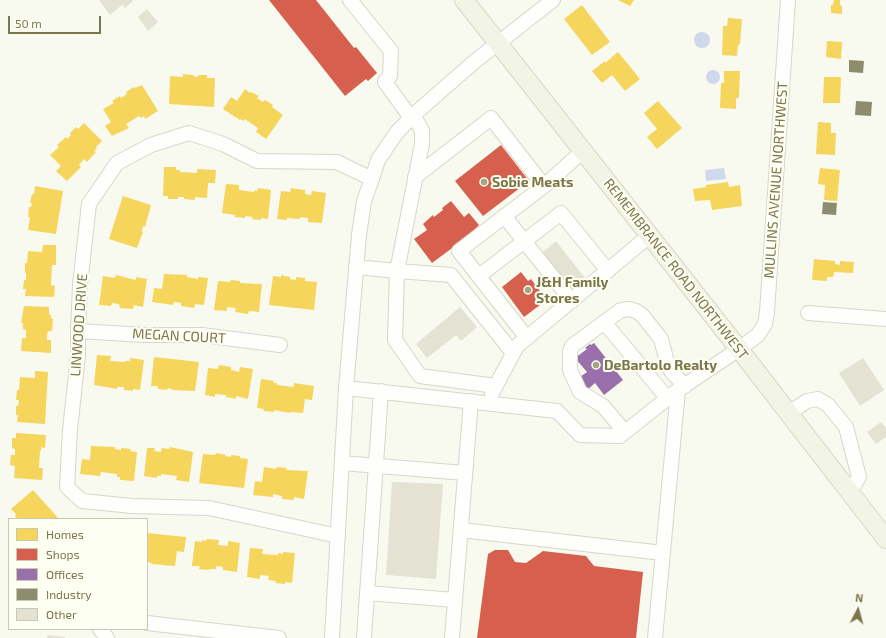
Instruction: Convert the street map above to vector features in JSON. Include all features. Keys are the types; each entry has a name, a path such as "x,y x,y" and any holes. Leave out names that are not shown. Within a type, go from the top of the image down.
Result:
{"main road":[{"name":"REMEMBRANCE ROAD NORTHWEST","path":"464,0 584,151 886,539"}],"street":[{"path":"350,0 391,51 390,76 385,82 422,131 422,144 397,271 394,340 420,376 496,386"},
{"path":"332,638 346,388 359,235 364,201 378,160 397,132 412,117 498,43 553,0"},
{"name":"MULLINS AVENUE NORTHWEST","path":"625,432 677,391 758,335 765,324 788,0"},
{"path":"415,177 491,118 544,186"},
{"name":"LINWOOD DRIVE","path":"338,536 209,508 132,506 82,501 67,487 70,430 78,355 80,285 90,204 117,163 151,145 189,132 223,144 257,161 286,160 338,162 372,179"},
{"path":"527,338 459,251 544,186 584,151"},
{"path":"479,276 560,213 608,271"},
{"path":"504,216 572,301"},
{"path":"486,403 517,346 650,236"},
{"path":"356,267 451,275 513,353"},
{"path":"346,388 557,411 580,435 620,436 625,432 603,406 580,392 570,370 570,352 572,346 621,310 629,309 642,315 661,339 677,391 655,638"},
{"path":"808,313 886,318"},
{"path":"604,322 677,391"},
{"name":"MEGAN COURT","path":"78,331 144,335 202,335 280,345"},
{"path":"364,638 381,391"},
{"path":"789,413 807,401 818,398 828,405 846,427 859,477 850,492"},
{"path":"452,638 471,401"},
{"path":"342,463 465,473"},
{"path":"461,530 663,553"},
{"path":"367,593 455,600"},
{"path":"148,623 222,635 279,638"},
{"path":"101,630 107,638"}],"water":[{"path":"699,32 705,32 710,37 708,46 705,48 699,48 694,43 694,37"},
{"path":"710,70 716,70 720,74 720,80 716,84 710,84 706,80 706,74"},
{"path":"724,168 726,179 706,181 705,170"}],"building: Homes":[{"path":"618,0 634,0 630,6"},
{"path":"834,0 840,0 842,14 831,13 831,5 833,5"},
{"path":"582,5 610,42 592,55 564,19"},
{"path":"728,18 742,19 740,44 738,45 737,56 722,55 723,26 727,26"},
{"path":"827,41 842,42 841,59 826,57"},
{"path":"618,52 640,79 625,91 612,75 602,83 592,71 605,61 605,63"},
{"path":"724,71 740,71 739,98 736,98 736,109 720,108 721,83 724,83"},
{"path":"183,74 198,77 198,75 207,75 207,78 215,78 214,107 169,104 170,76 183,77"},
{"path":"824,77 841,77 840,103 823,103"},
{"path":"142,85 158,111 145,119 144,116 141,118 139,116 126,124 129,128 112,136 105,126 111,122 103,109 114,103 112,101 120,96 121,98 127,94 126,92 134,87 135,88"},
{"path":"245,89 250,93 251,92 259,96 257,98 263,102 265,100 273,105 272,107 283,115 266,139 256,132 258,128 245,119 244,121 240,120 223,109 231,97 237,101"},
{"path":"658,101 682,128 657,149 647,137 657,129 644,113"},
{"path":"818,122 831,123 831,133 836,133 835,155 816,154"},
{"path":"84,123 102,141 96,147 97,148 94,151 96,152 87,162 84,159 79,165 81,167 67,181 56,171 61,166 50,155 59,147 57,145 66,137 67,139 71,135 70,133 76,127 78,129"},
{"path":"164,167 176,167 176,170 180,170 180,172 197,173 197,169 216,170 215,183 208,183 207,198 195,197 195,200 178,197 178,199 168,199 168,196 163,196"},
{"path":"820,168 840,170 837,201 824,200 825,185 818,184"},
{"path":"728,182 729,187 740,185 742,206 712,210 710,200 695,201 693,189 706,187 706,185"},
{"path":"226,184 239,185 239,190 254,192 254,190 257,191 258,188 271,190 268,219 252,219 253,217 245,216 245,218 235,217 235,215 222,213"},
{"path":"35,186 63,191 56,234 28,230 30,217 28,217 29,207 31,207 32,203 30,203 32,194 34,194"},
{"path":"291,188 305,190 305,194 311,195 312,191 326,193 322,223 308,222 308,218 300,217 300,219 277,219 281,191 290,192"},
{"path":"123,196 151,205 137,248 109,239"},
{"path":"43,245 56,245 56,265 52,265 51,285 55,286 54,297 25,296 26,289 23,289 24,280 26,280 25,263 27,263 28,251 42,252"},
{"path":"814,259 835,261 835,264 840,265 840,261 854,262 853,273 834,272 833,277 827,277 827,281 812,280"},
{"path":"164,274 187,275 187,277 198,279 198,277 208,278 204,305 195,304 194,308 181,306 181,303 174,302 173,305 152,302 154,288 162,289"},
{"path":"116,275 136,280 136,277 147,279 143,307 134,305 133,309 120,308 119,304 112,303 111,306 99,305 103,276 115,278"},
{"path":"281,275 290,277 290,279 296,280 296,277 305,278 305,281 317,282 314,310 269,305 273,276 281,277"},
{"path":"231,280 240,281 240,283 262,284 259,312 249,311 248,314 235,312 236,308 227,307 227,311 214,310 218,281 230,282"},
{"path":"24,306 49,307 49,314 53,319 52,331 48,331 47,335 47,340 51,340 51,353 21,351 22,338 26,338 26,330 23,329 23,323 21,323"},
{"path":"97,355 111,356 110,361 125,362 130,361 130,358 144,360 140,390 133,389 133,391 124,390 124,387 117,387 117,389 94,385"},
{"path":"154,357 199,362 195,391 172,390 168,388 167,390 158,389 158,386 151,386"},
{"path":"219,365 231,367 231,370 239,372 240,367 253,369 248,399 236,396 236,399 226,397 226,395 215,394 215,397 205,395 208,368 218,369"},
{"path":"35,371 48,372 45,424 17,422 18,415 16,415 16,406 18,406 19,400 16,400 17,390 19,390 20,377 35,378"},
{"path":"261,379 274,381 273,383 277,383 277,385 294,387 294,383 314,386 312,400 305,399 303,413 290,413 274,410 274,412 263,411 264,409 257,408"},
{"path":"16,433 46,435 45,448 41,447 40,451 39,468 43,468 42,480 14,478 15,466 10,465 11,455 15,455 15,449 12,448 12,438 16,438"},
{"path":"91,446 115,447 115,449 121,450 121,448 131,449 130,451 137,452 134,481 120,480 120,477 117,477 117,474 101,472 100,476 80,474 82,459 90,460"},
{"path":"170,447 193,452 189,482 176,480 177,476 161,474 161,476 157,476 157,478 144,476 147,448 155,448 154,451 161,452 162,448 169,449"},
{"path":"216,453 231,457 231,455 240,456 240,458 248,459 244,488 199,483 203,454 215,455"},
{"path":"264,467 308,471 304,499 294,497 294,500 282,499 282,496 273,494 273,497 253,495 255,481 262,482"},
{"path":"33,490 58,518 17,518 15,516 16,514 11,509"},
{"path":"148,533 186,537 184,552 177,551 175,566 151,564 152,563 148,562"},
{"path":"207,539 219,540 218,545 228,546 228,541 240,543 237,572 223,570 223,567 216,566 216,569 209,570 199,569 200,566 192,566 195,541 202,542 202,540 206,541"},
{"path":"250,548 263,549 262,554 278,555 278,553 283,554 283,552 295,553 292,583 275,583 276,581 268,580 269,576 260,575 260,579 247,577"}],"building: Shops":[{"path":"269,0 316,0 354,48 356,47 377,73 368,81 366,79 345,96"},
{"path":"501,145 529,181 483,216 455,181"},
{"path":"451,201 464,217 469,213 479,225 474,230 475,231 432,263 414,239 427,230 423,224 433,215 434,217 443,210 442,208"},
{"path":"521,272 528,281 531,279 540,291 537,293 544,302 524,317 502,287"},
{"path":"495,550 508,550 515,562 526,563 543,551 586,556 594,566 643,572 636,638 477,638 488,554"}],"building: Offices":[{"name":"DeBartolo Realty","path":"594,343 623,380 604,395 595,383 586,391 577,379 587,372 575,358 587,349 585,348 590,344 591,345"}],"building: Industry":[{"path":"849,60 864,61 863,73 849,72"},
{"path":"856,101 872,102 871,116 855,115"},
{"path":"823,202 837,203 836,215 822,214"}],"building: Other":[{"path":"99,0 133,1 125,8 122,5 110,15"},
{"path":"147,9 158,22 148,31 138,17"},
{"path":"556,241 588,282 574,292 543,252"},
{"path":"460,307 477,327 461,341 456,335 427,358 416,344"},
{"path":"863,358 884,390 860,406 839,373"},
{"path":"881,422 886,428 886,437 876,444 867,432"},
{"path":"392,482 443,484 436,579 386,575"},
{"path":"47,635 65,637 65,638 47,638"}],"place":[{"name":"Sobie Meats","path":"484,182"},
{"name":"J&H Family Stores","path":"528,290"},
{"name":"DeBartolo Realty","path":"596,365"}]}
